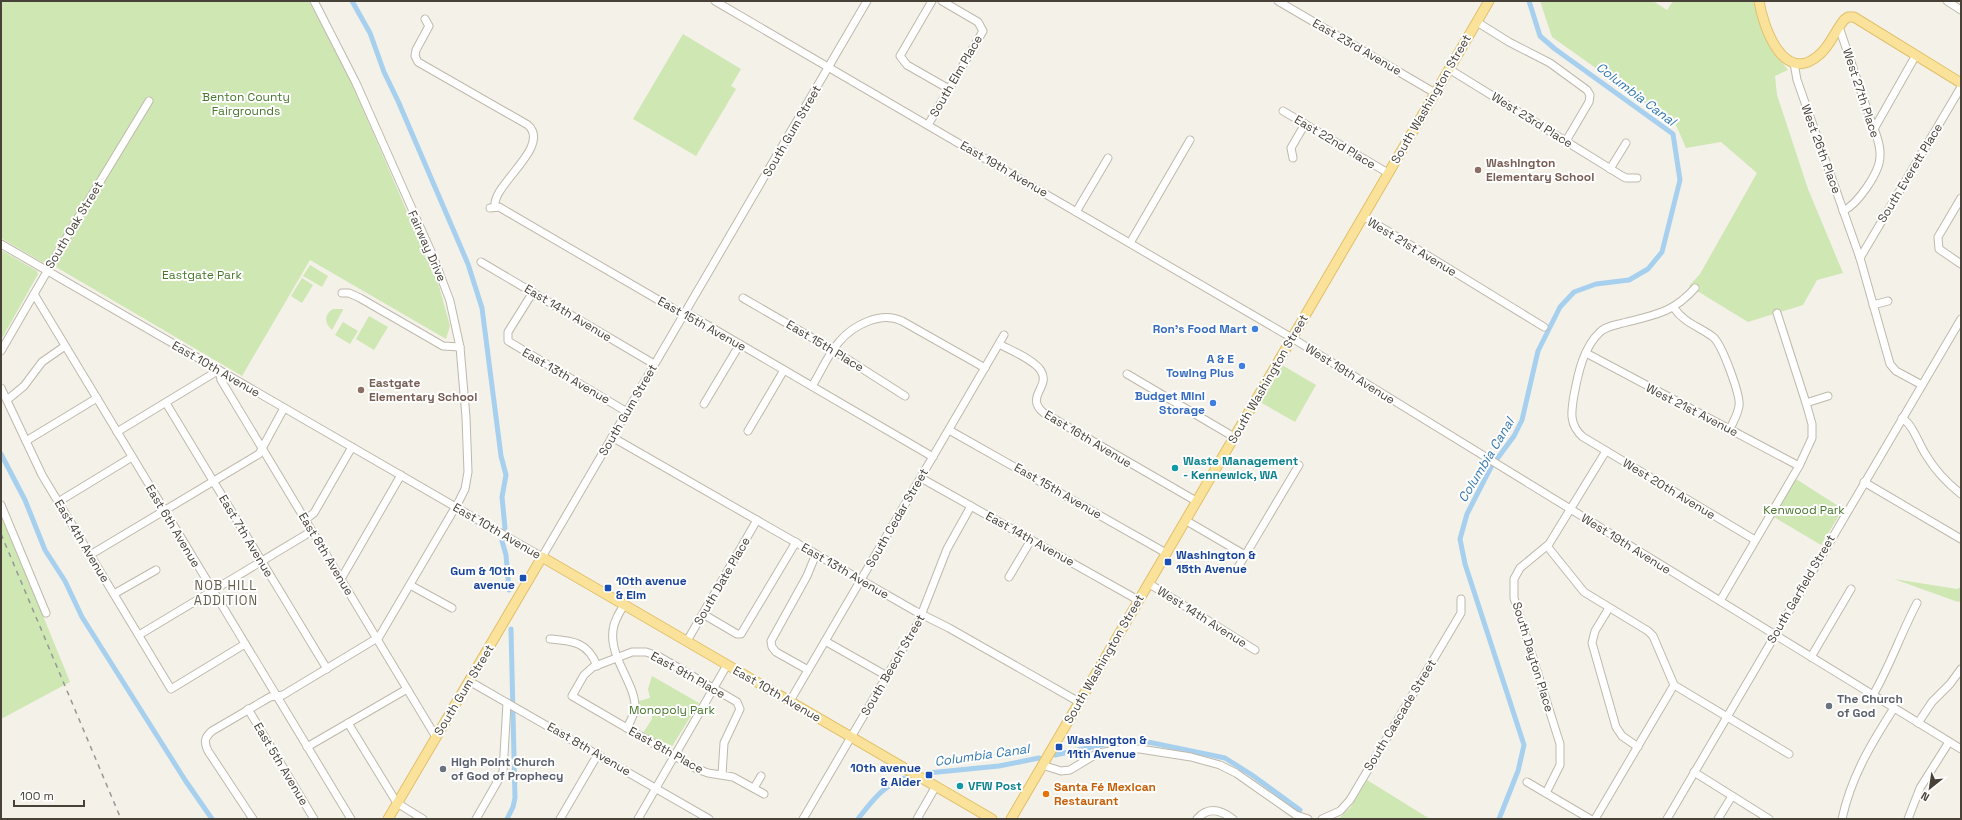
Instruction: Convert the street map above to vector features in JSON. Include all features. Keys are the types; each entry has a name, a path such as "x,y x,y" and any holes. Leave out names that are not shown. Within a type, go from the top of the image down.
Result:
{"main road":[{"path":"1759,1 1764,24 1772,41 1781,54 1794,63 1805,62 1820,56 1839,27 1848,18 1860,20 1961,83"},
{"name":"South Washington Street","path":"1011,819 1477,22 1487,2"},
{"name":"East 10th Avenue","path":"542,557 992,819"},
{"name":"South Gum Street","path":"388,819 542,557"}],"street":[{"name":"Fairway Drive","path":"314,1 356,83 433,256 450,301 460,347 464,388 468,467 465,489 382,634 377,639"},
{"name":"East 19th Avenue","path":"715,1 1292,338"},
{"name":"South Gum Street","path":"542,557 867,1"},
{"path":"932,1 902,52 901,60 906,65 949,89"},
{"name":"South Elm Place","path":"928,125 982,34 982,27 978,22 942,1"},
{"name":"East 23rd Avenue","path":"1278,1 1435,93"},
{"path":"1947,1 1961,10"},
{"name":"East 15th Avenue","path":"425,19 429,26 416,50 415,56 418,62 528,125 532,130 534,137 531,146 516,171 496,196 493,207 679,312 690,315 933,458"},
{"path":"1477,22 1509,42 1550,63 1581,85 1590,95 1589,102 1566,141"},
{"name":"West 27th Place","path":"1839,27 1880,149 1880,160 1878,166 1859,198 1855,204 1843,211"},
{"path":"1874,129 1916,55"},
{"name":"West 26th Place","path":"1794,63 1797,80 1860,258 1890,364 1896,371 1922,385"},
{"name":"West 23rd Place","path":"1449,69 1610,169 1626,178 1637,178"},
{"name":"South Everett Place","path":"1860,258 1961,87"},
{"name":"South Oak Street","path":"1,351 149,101"},
{"name":"East 22nd Place","path":"1283,111 1388,173"},
{"path":"1293,158 1291,148 1305,124"},
{"path":"1130,244 1190,140"},
{"path":"1610,169 1626,143"},
{"path":"1076,212 1108,158"},
{"path":"1961,198 1938,237 1937,245 1943,252 1961,264"},
{"name":"West 21st Avenue","path":"1363,216 1544,327"},
{"name":"East 10th Avenue","path":"1,244 542,557"},
{"name":"East 14th Avenue","path":"481,262 654,364"},
{"path":"1586,353 1596,336 1605,328 1674,308 1696,288"},
{"name":"East 13th Avenue","path":"533,292 508,332 507,338 511,345 627,412"},
{"path":"342,293 348,293 360,298 443,346 460,347"},
{"name":"East 6th Avenue","path":"34,294 351,819"},
{"name":"East 15th Place","path":"743,298 833,350 905,396"},
{"path":"1873,305 1888,301"},
{"path":"1674,308 1683,319 1714,338 1722,348 1740,401 1738,413 1730,429"},
{"path":"1720,601 1799,466 1812,438 1812,424 1777,314"},
{"path":"812,386 833,350 843,338 857,328 880,317 893,317 985,368"},
{"name":"South Garfield Street","path":"1667,819 1961,319"},
{"name":"South Cedar Street","path":"790,701 1004,335"},
{"name":"West 19th Avenue","path":"1292,338 1961,749"},
{"path":"704,404 740,344"},
{"name":"East 16th Avenue","path":"999,344 1035,365 1043,374 1043,383 1036,398 1039,408 1044,413 1196,501"},
{"path":"7,400 24,386 42,362 65,346"},
{"name":"West 21st Avenue","path":"1586,353 1799,466"},
{"name":"West 20th Avenue","path":"1586,353 1580,368 1571,409 1572,422 1578,433 1606,452 1755,540"},
{"path":"117,432 219,370"},
{"name":"East 8th Avenue","path":"219,370 221,380 436,737"},
{"path":"748,430 784,370"},
{"path":"1127,374 1234,437"},
{"name":"East 4th Avenue","path":"1,388 42,475 171,689 245,644"},
{"path":"1806,403 1828,396"},
{"path":"26,441 97,398"},
{"name":"East 7th Avenue","path":"166,403 327,669"},
{"path":"90,555 258,454 284,408"},
{"path":"1902,418 1909,424 1937,471 1961,494"},
{"name":"East 15th Avenue","path":"949,430 1166,553"},
{"name":"East 13th Avenue","path":"612,437 861,580 1079,702"},
{"path":"305,520 314,513 352,447"},
{"name":"South Dayton Place","path":"1546,793 1560,764 1560,744 1513,591 1514,579 1520,568 1547,546 1606,452"},
{"path":"58,502 132,457"},
{"path":"1237,570 1299,465"},
{"path":"341,579 401,475"},
{"name":"East 14th Avenue","path":"921,478 1138,600"},
{"path":"1864,482 1961,538"},
{"path":"1,505 46,613"},
{"name":"South Beech Street","path":"803,819 922,614 947,549 971,506"},
{"name":"South Date Place","path":"687,642 758,520"},
{"path":"1185,520 1245,555"},
{"path":"139,635 312,531"},
{"path":"1009,577 1030,540"},
{"path":"703,614 737,634 741,634 796,542"},
{"path":"1547,546 1578,586 1609,608 1648,631 1653,636 1674,685 1789,754"},
{"path":"808,670 776,652 771,645 772,637 807,576 816,554"},
{"path":"114,594 156,570"},
{"name":"West 14th Avenue","path":"1148,583 1255,650"},
{"path":"410,585 452,608"},
{"path":"1811,657 1851,589"},
{"name":"South Cascade Street","path":"1322,819 1340,811 1350,800 1461,613 1462,599"},
{"path":"1874,695 1889,667 1904,629 1917,603"},
{"path":"624,605 613,630 613,641 617,657 634,702 633,714 627,728"},
{"path":"1609,608 1593,635 1592,648 1616,727 1622,736 1638,747"},
{"path":"253,819 208,751 205,740 212,731 270,696 283,695 377,639"},
{"path":"550,639 572,641 579,644 592,654 597,666"},
{"path":"825,641 887,676"},
{"name":"East 9th Place","path":"572,696 587,672 597,666 617,657 636,651 652,653 737,702 740,707 740,712 724,743 722,774"},
{"path":"638,819 727,665"},
{"path":"1918,723 1928,706 1950,684 1961,669"},
{"name":"East 8th Avenue","path":"469,680 511,706 598,754 708,819"},
{"path":"1595,819 1674,685"},
{"path":"307,747 407,689"},
{"name":"East 8th Place","path":"572,696 704,772 733,777 764,794"},
{"path":"476,819 503,772 511,706"},
{"path":"1842,819 1847,795 1862,760 1894,708"},
{"name":"East 5th Avenue","path":"248,709 314,819"},
{"path":"348,723 397,804 423,819"},
{"path":"1908,819 1920,788 1949,742"},
{"path":"1042,765 1061,771 1070,770 1098,753 1125,749 1140,749 1191,757 1212,762 1232,771 1296,815 1308,819"},
{"path":"560,819 598,754"},
{"path":"1694,772 1769,819"},
{"path":"754,788 761,776"},
{"path":"1527,782 1590,819"},
{"path":"917,819 936,786"},
{"path":"1718,819 1732,796"},
{"path":"1197,819 1210,810 1223,812 1233,819"}],"green space":[{"name":"Benton County Fairgrounds","path":"1,1 309,1 349,77 439,286 450,326 446,339 310,260 242,376 56,267 42,262 1,238"},
{"path":"1540,1 1653,1 1667,10 1673,1 1755,1 1759,20 1767,38 1776,54 1788,70 1775,76 1777,95 1808,189 1843,273 1817,280 1803,305 1748,322 1689,286 1700,274 1757,173 1721,142 1686,148 1676,125 1552,37"},
{"path":"683,34 741,69 731,86 736,89 696,156 633,119"},
{"path":"1,250 37,271 38,274 1,340"},
{"path":"310,265 328,276 322,287 303,276"},
{"path":"302,278 313,285 302,303 291,296"},
{"path":"333,309 343,310 332,330 326,322 326,319 328,313"},
{"path":"369,316 388,327 374,350 356,339"},
{"path":"343,322 358,331 350,344 335,335"},
{"path":"1282,365 1316,385 1295,422 1260,402"},
{"name":"Kenwood Park","path":"1796,479 1843,509 1821,545 1774,517"},
{"path":"1,513 70,682 1,719"},
{"path":"1894,579 1957,589 1961,587 1961,601 1958,602"},
{"name":"Monopoly Park","path":"652,676 699,703 671,748 643,733 652,719 652,710 640,710 639,701 650,698 648,689"},
{"path":"1367,780 1430,819 1338,819 1350,808"}],"waterway":[{"path":"352,1 370,33 384,72 398,101 468,264 482,308 501,456 506,475 502,497 505,528"},
{"name":"Columbia Canal","path":"1499,819 1518,771 1524,745 1465,564 1460,539 1467,514 1491,467 1514,436 1522,420 1538,351 1560,307 1574,292 1596,284 1629,280 1648,269 1662,252 1680,180 1673,134 1555,49 1540,36 1529,1"},
{"path":"1,454 25,500 45,550 65,581 82,617 185,780 212,819"},
{"path":"502,541 506,555 509,590"},
{"path":"507,819 513,807 515,798 511,629"},
{"name":"Columbia Canal","path":"1055,755 1119,741 1143,741 1225,758 1252,775 1300,810"},
{"name":"Columbia Canal","path":"928,773 999,766 1039,758"},
{"name":"Columbia Canal","path":"858,819 874,799 886,788 908,777"}],"railway":[{"path":"1,534 121,819"}],"place":[{"name":"Washington Elementary School","path":"1478,170"},
{"name":"Ron's Food Mart","path":"1255,329"},
{"name":"A & E Towing Plus","path":"1242,366"},
{"name":"Eastgate Elementary School","path":"361,390"},
{"name":"Budget Mini Storage","path":"1213,403"},
{"name":"Waste Management - Kennewick, WA","path":"1175,468"},
{"name":"Washington & 15th Avenue","path":"1168,562"},
{"name":"Gum & 10th avenue","path":"523,578"},
{"name":"10th avenue & Elm","path":"608,588"},
{"name":"The Church of God","path":"1829,706"},
{"name":"Washington & 11th Avenue","path":"1059,747"},
{"name":"High Point Church of God of Prophecy","path":"443,769"},
{"name":"10th avenue & Alder","path":"929,775"},
{"name":"VFW Post","path":"960,786"},
{"name":"Santa Fé Mexican Restaurant","path":"1046,794"}],"district":[{"name":"NOB HILL ADDITION","path":"226,592"}],"park label":[{"name":"Eastgate Park","path":"202,275"}]}
